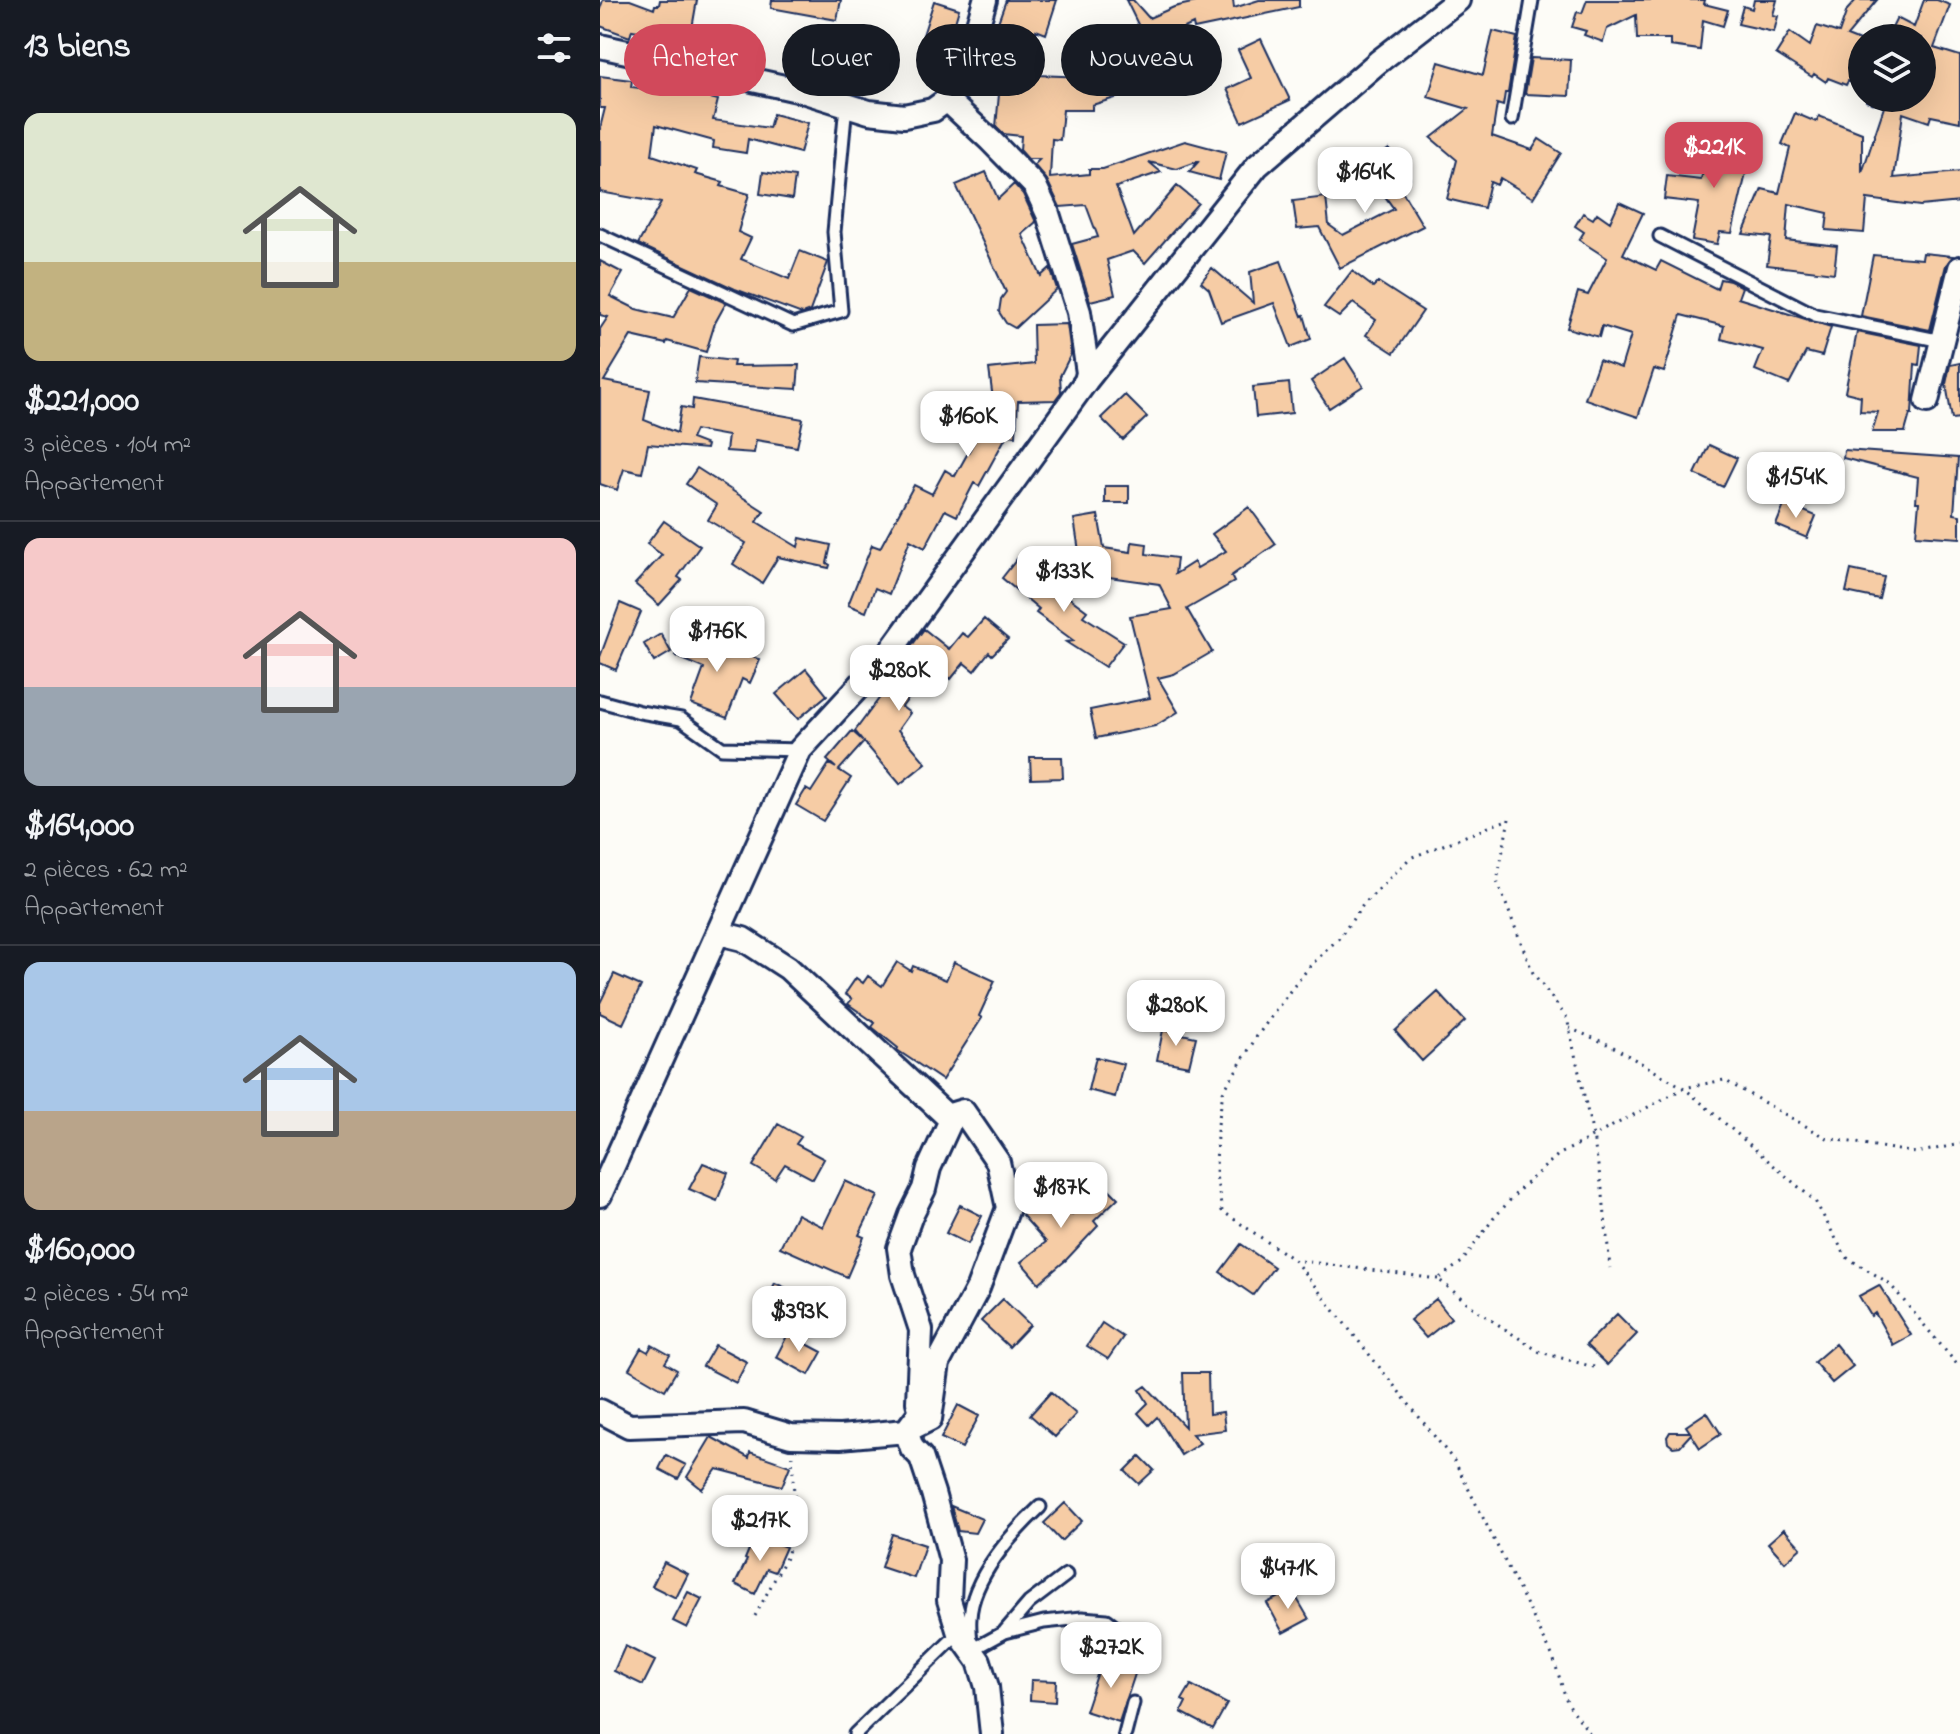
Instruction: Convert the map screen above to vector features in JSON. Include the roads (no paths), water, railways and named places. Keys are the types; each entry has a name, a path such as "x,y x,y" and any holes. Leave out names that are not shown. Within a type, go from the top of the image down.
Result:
{"street":[{"path":"600,46 802,91 869,112 904,116 933,110 947,100 967,63 985,0"},
{"path":"600,1195 800,750 887,656 1086,381 1257,166 1378,62 1446,6 1458,0"},
{"path":"947,100 1035,186 1048,214 1079,312 1088,373 1086,381"},
{"path":"1927,401 1960,268"},
{"path":"719,933 743,939 788,968 951,1120"},
{"path":"600,1411 629,1426 744,1422 791,1436 840,1437 906,1431 930,1419 938,1363 978,1288 1008,1208 998,1162 963,1111 953,1114 899,1248 903,1275 921,1330 918,1402 921,1411 906,1431"},
{"path":"906,1431 912,1448 921,1457 938,1509 951,1560 949,1600 966,1641 979,1661 987,1687 992,1734"}],"lane":[{"path":"1512,119 1532,0"},
{"path":"600,235 793,325 841,311 834,232 846,105"},
{"path":"1660,236 1815,315 1942,341"},
{"path":"600,701 681,719 722,748 800,750"},
{"path":"966,1641 980,1582 1017,1528 1040,1507"},
{"path":"1005,1632 1029,1603 1066,1575"},
{"path":"855,1734 966,1641 1044,1622 1082,1618 1107,1620 1131,1638"},
{"path":"1125,1734 1133,1703"}]}
